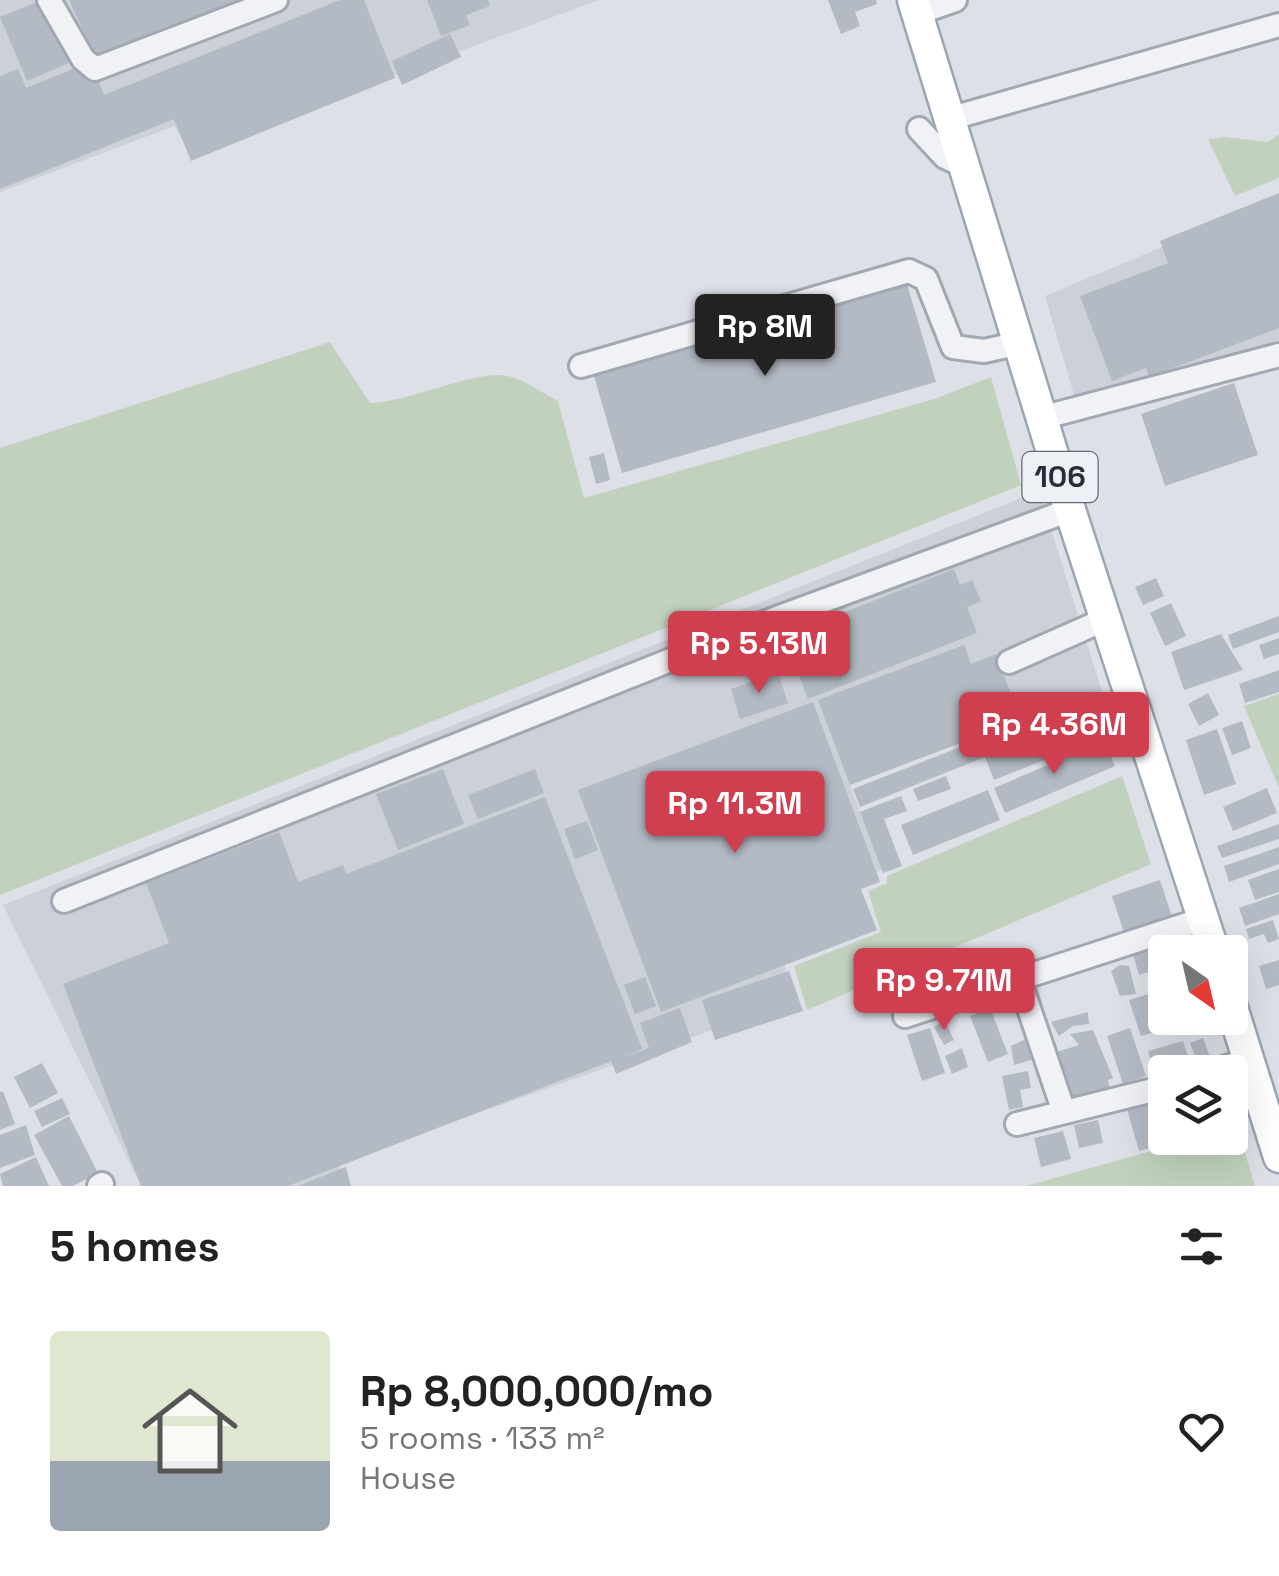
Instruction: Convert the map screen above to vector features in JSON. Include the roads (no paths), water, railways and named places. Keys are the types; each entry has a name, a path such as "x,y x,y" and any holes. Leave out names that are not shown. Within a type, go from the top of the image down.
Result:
{"main road":[{"name":"106","path":"916,7 1070,510 1208,935"},
{"path":"1241,1035 1279,1157"}],"street":[{"path":"49,0 84,59 95,70 276,0"},
{"path":"916,7 955,0"},
{"path":"952,118 1279,24"},
{"path":"919,129 945,157 966,168"},
{"path":"581,366 909,271 926,279 953,348 984,351 1020,343"},
{"path":"1042,418 1279,355"},
{"path":"64,901 756,626 1070,510"},
{"path":"1008,662 1106,619"},
{"path":"906,1016 1203,920"},
{"path":"1019,979 1064,1112"},
{"path":"1017,1124 1148,1091"}]}
